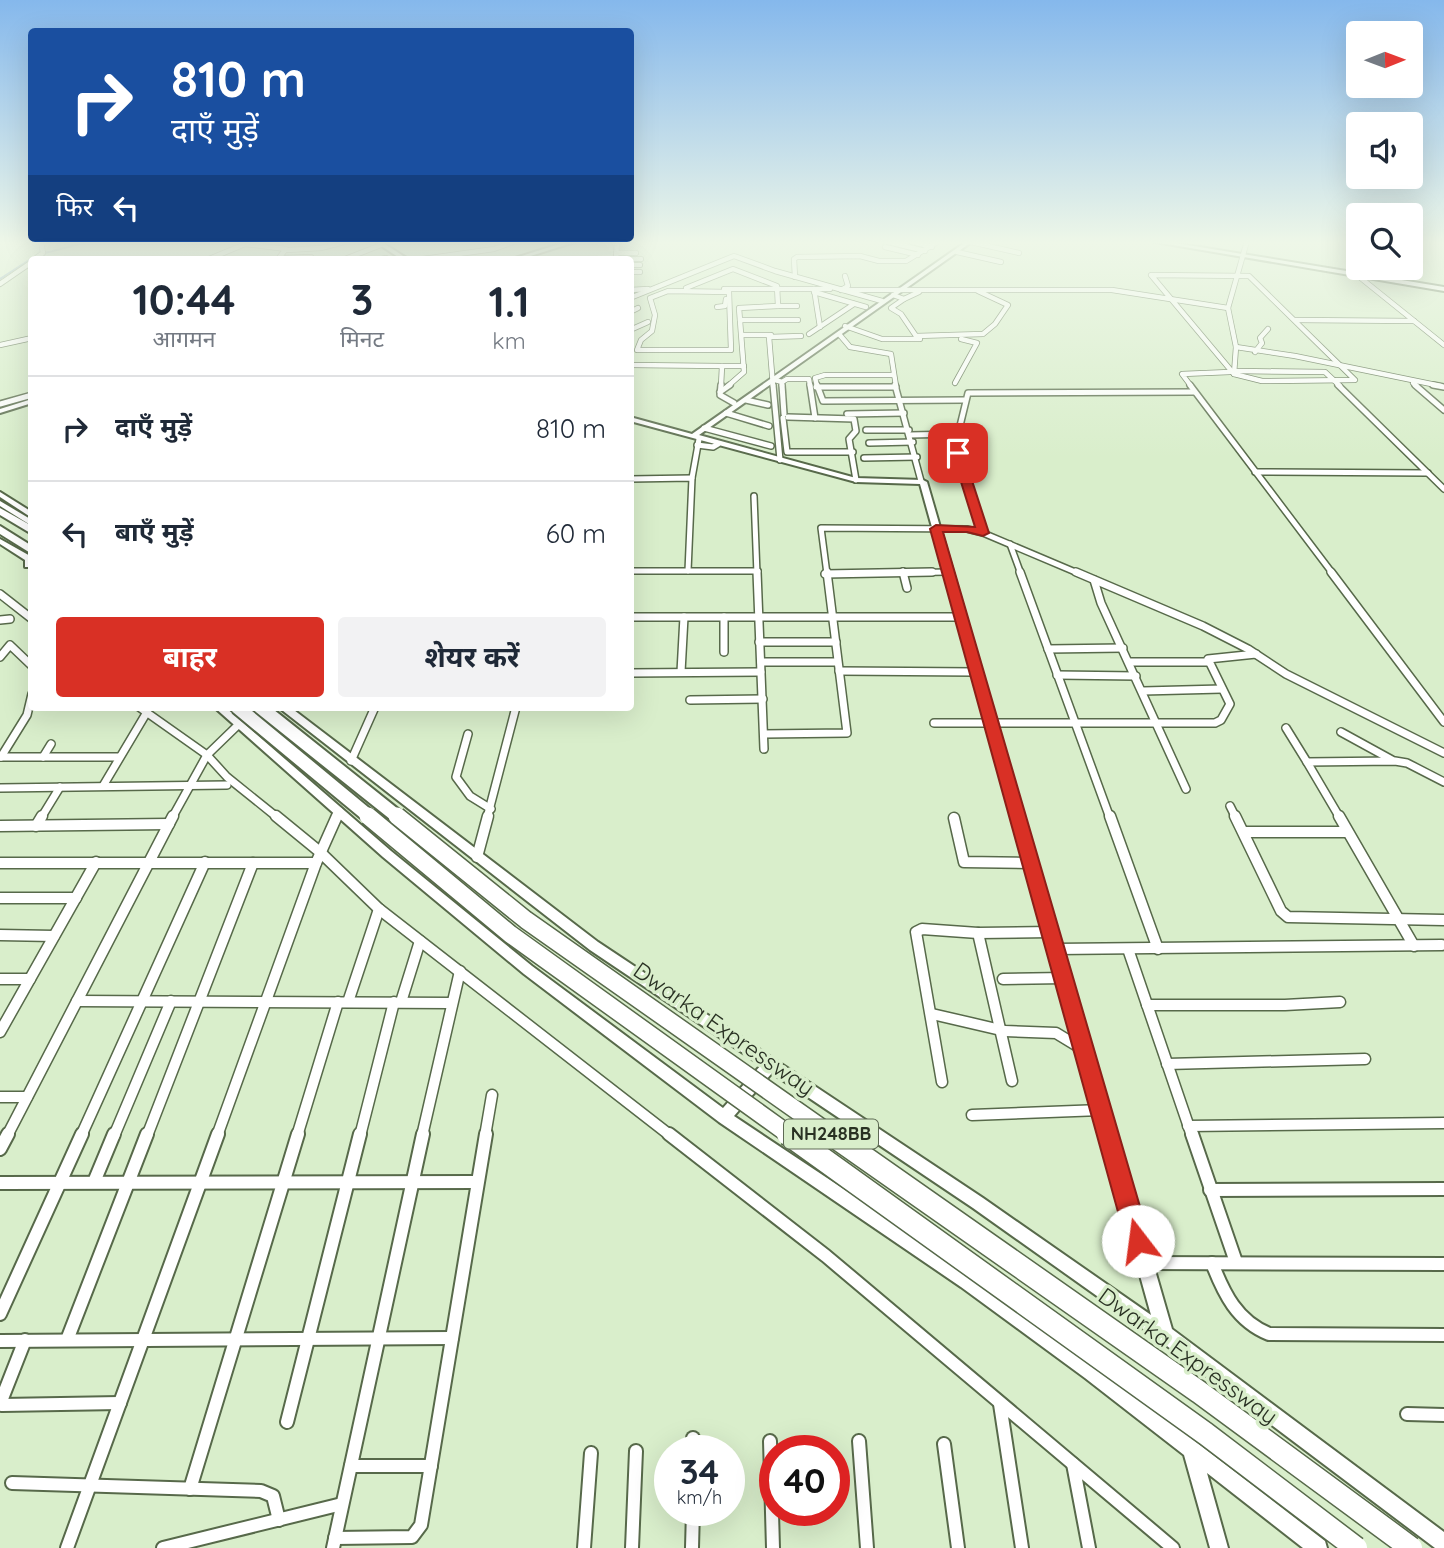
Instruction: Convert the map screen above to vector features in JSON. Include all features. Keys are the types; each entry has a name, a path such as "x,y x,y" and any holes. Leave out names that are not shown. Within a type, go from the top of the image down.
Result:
{"highway":[{"path":"0,511 28,528"},
{"path":"0,529 28,548"},
{"name":"Dwarka Expressway","path":"265,711 526,920 1199,1392 1411,1548"},
{"name":"NH248BB","path":"237,716 510,934 1206,1434 1356,1548"}],"street":[{"path":"655,313 653,328 637,351 730,351 729,313"},
{"path":"721,391 741,377 744,366 739,313"},
{"path":"818,313 820,327"},
{"path":"809,334 840,313"},
{"path":"777,380 866,313"},
{"path":"694,439 740,401 777,380 867,313"},
{"path":"900,313 916,335 983,334 1002,313"},
{"path":"1181,313 1233,372 1262,381 1355,380 1288,313"},
{"path":"1229,313 1236,347 1233,372"},
{"path":"1404,313 1444,345"},
{"path":"740,320 798,320"},
{"path":"1295,320 1414,321"},
{"path":"634,328 648,322"},
{"path":"847,327 882,339 970,339 977,343 955,383"},
{"path":"1255,352 1262,343 1260,338 1268,329"},
{"path":"839,334 850,347 891,354 893,375 917,457 921,481 1165,1334"},
{"path":"742,335 800,335 768,337 785,416 786,452 853,452"},
{"path":"0,345 28,339"},
{"path":"1236,347 1255,352 1282,353 1444,387"},
{"path":"634,365 744,366"},
{"path":"721,391 722,366"},
{"path":"1444,489 1323,372 1182,373 1444,722"},
{"path":"893,375 815,377 820,399 824,401 964,400"},
{"path":"777,380 808,379 815,418"},
{"path":"777,380 780,460"},
{"path":"1411,381 1444,410"},
{"path":"816,387 896,387"},
{"path":"721,391 740,401 768,405"},
{"path":"983,533 959,462 958,434 964,400 971,392 1194,392"},
{"path":"0,404 28,401"},
{"path":"688,571 694,439 704,428 740,401"},
{"path":"0,413 28,402"},
{"path":"726,413 769,426"},
{"path":"847,414 904,413"},
{"path":"785,416 854,419 856,431 849,439 856,480"},
{"path":"634,420 694,439 856,480 921,481"},
{"path":"704,428 771,446"},
{"path":"866,430 958,434"},
{"path":"869,443 913,442"},
{"path":"864,458 917,457"},
{"path":"1255,472 1428,473"},
{"path":"634,481 692,478"},
{"path":"0,494 28,513"},
{"path":"754,496 764,749"},
{"path":"0,503 28,521"},
{"path":"764,734 847,733 821,528 967,529 1010,544 1203,626 1280,669 1444,753"},
{"path":"0,541 28,558"},
{"path":"1010,544 1158,948"},
{"path":"0,549 28,565"},
{"path":"634,571 758,571"},
{"path":"903,571 907,588"},
{"path":"825,574 948,572"},
{"path":"1094,580 1101,603 1186,789"},
{"path":"0,594 28,616"},
{"path":"681,672 684,617"},
{"path":"724,617 724,652"},
{"path":"634,618 961,617"},
{"path":"0,620 10,620"},
{"path":"759,642 836,642"},
{"path":"0,657 10,645 28,662"},
{"path":"1048,649 1123,648"},
{"path":"1130,662 1208,662 1214,657 1256,654"},
{"path":"761,662 837,662"},
{"path":"934,723 1219,722 1230,704 1208,662"},
{"path":"839,671 976,672"},
{"path":"634,673 761,672"},
{"path":"1057,675 1136,676"},
{"path":"1143,691 1222,689"},
{"path":"690,700 763,699"},
{"path":"0,757 28,711"},
{"path":"103,786 142,711"},
{"path":"144,711 207,755 227,777 379,909 826,1256 1173,1548"},
{"path":"290,711 594,946 978,1203 1165,1334 1444,1543"},
{"path":"351,761 374,711"},
{"path":"477,857 515,711"},
{"path":"0,1149 189,785 207,755 237,716 339,811 528,970 724,1117 967,1281 1091,1372 1318,1548"},
{"path":"1286,728 1414,946"},
{"path":"1341,732 1395,761"},
{"path":"468,734 456,776 461,787 470,796 491,809"},
{"path":"1423,740 1444,748"},
{"path":"43,757 51,744"},
{"path":"0,757 119,757"},
{"path":"1307,762 1395,761 1407,763 1444,782"},
{"path":"0,788 227,785"},
{"path":"36,825 60,787"},
{"path":"1230,806 1281,911 1288,917 1444,920"},
{"path":"68,1548 265,1002 318,858 339,811"},
{"path":"954,817 964,862 1031,863"},
{"path":"0,826 169,824"},
{"path":"1244,832 1347,832"},
{"path":"0,863 253,863 318,858"},
{"path":"0,1032 96,862"},
{"path":"0,1314 205,862"},
{"path":"67,1340 253,863"},
{"path":"0,898 76,898"},
{"path":"190,1489 283,1182 343,1002 379,909"},
{"path":"942,1082 916,932 922,929 978,933 1051,932"},
{"path":"978,933 1012,1081"},
{"path":"0,935 54,936"},
{"path":"287,1422 397,1002 420,941"},
{"path":"1056,949 1443,947"},
{"path":"1128,949 1236,1262"},
{"path":"460,971 450,1003 334,1543 412,1537 421,1525 492,1095"},
{"path":"1003,979 1065,978"},
{"path":"0,979 30,979"},
{"path":"77,1000 450,1003"},
{"path":"94,1182 171,1001"},
{"path":"1147,1005 1285,1005 1340,1002"},
{"path":"932,1014 1001,1030 1056,1033 1084,1050"},
{"path":"1167,1064 1366,1059"},
{"path":"724,1117 771,1064"},
{"path":"0,1097 27,1097"},
{"path":"972,1115 1101,1110"},
{"path":"1188,1126 1444,1123"},
{"path":"0,1182 476,1182"},
{"path":"1210,1190 1444,1189"},
{"path":"1144,1263 1444,1264"},
{"path":"1212,1263 1226,1299 1248,1323 1269,1334 1444,1335"},
{"path":"0,1340 452,1338"},
{"path":"25,1340 4,1391 2,1405 120,1403"},
{"path":"1000,1404 1022,1548"},
{"path":"1407,1414 1444,1415"},
{"path":"859,1441 867,1548"},
{"path":"944,1444 958,1548"},
{"path":"632,1548 636,1451"},
{"path":"1192,1452 1219,1548"},
{"path":"584,1548 591,1453"},
{"path":"1073,1464 1088,1548"},
{"path":"351,1465 431,1466"},
{"path":"12,1483 261,1491 272,1496 279,1520"},
{"path":"163,1548 342,1504"},
{"path":"692,1548 693,1526"},
{"path":"773,1526 774,1548"}],"route":[{"path":"958,453 983,533 967,529 936,529 1138,1241"}]}
